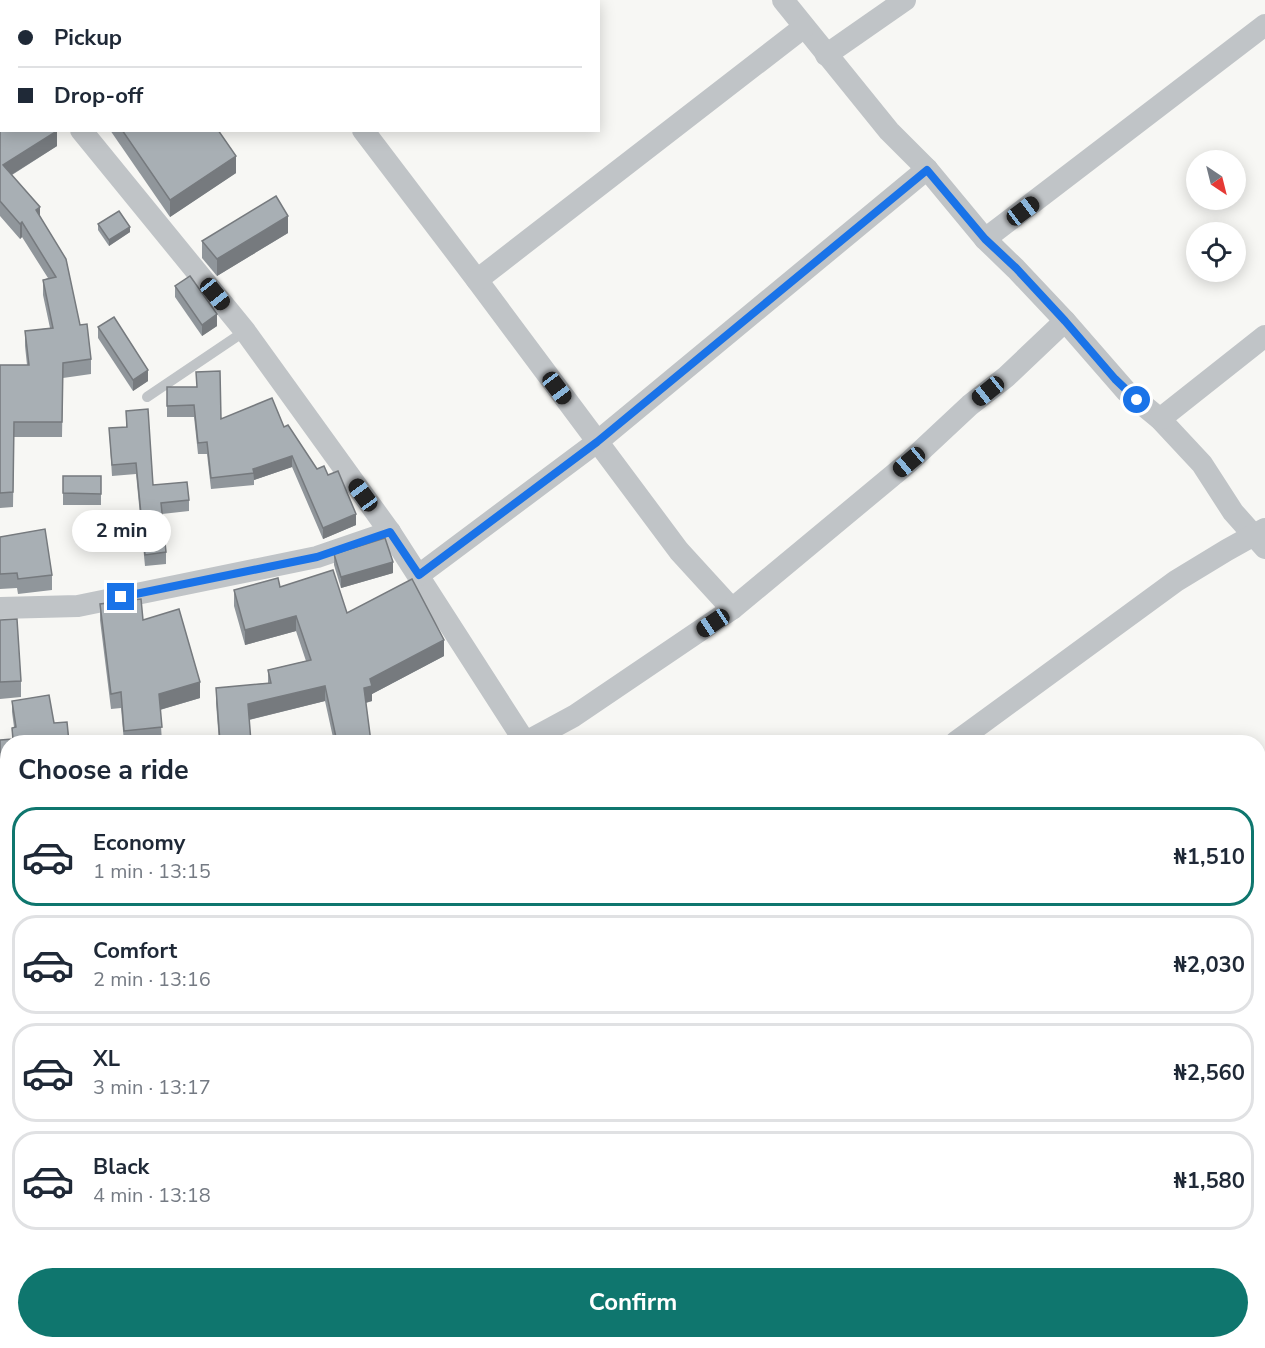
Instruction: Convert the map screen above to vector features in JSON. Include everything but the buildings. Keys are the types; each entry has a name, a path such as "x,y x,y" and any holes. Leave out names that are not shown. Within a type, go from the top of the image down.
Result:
{"street":[{"path":"783,0 889,131 927,170 985,239 1016,268 1126,391 1160,419 1202,464 1233,512 1262,537 1176,581 968,735"},
{"path":"826,55 905,0"},
{"path":"985,239 1265,25"},
{"path":"477,280 804,27"},
{"path":"83,132 244,331 390,532 521,735"},
{"path":"365,132 679,551 732,609"},
{"path":"419,575 597,442 927,170"},
{"path":"538,735 574,716 732,609 909,462 970,405 1006,377 1065,321"},
{"path":"1160,419 1265,336"},
{"path":"0,608 78,606 317,557 390,532"}],"lane":[{"path":"147,397 244,331"}],"route":[{"path":"121,597 317,557 390,532 419,575 597,442 927,170 985,239 1016,268 1104,368 1137,400"}]}
